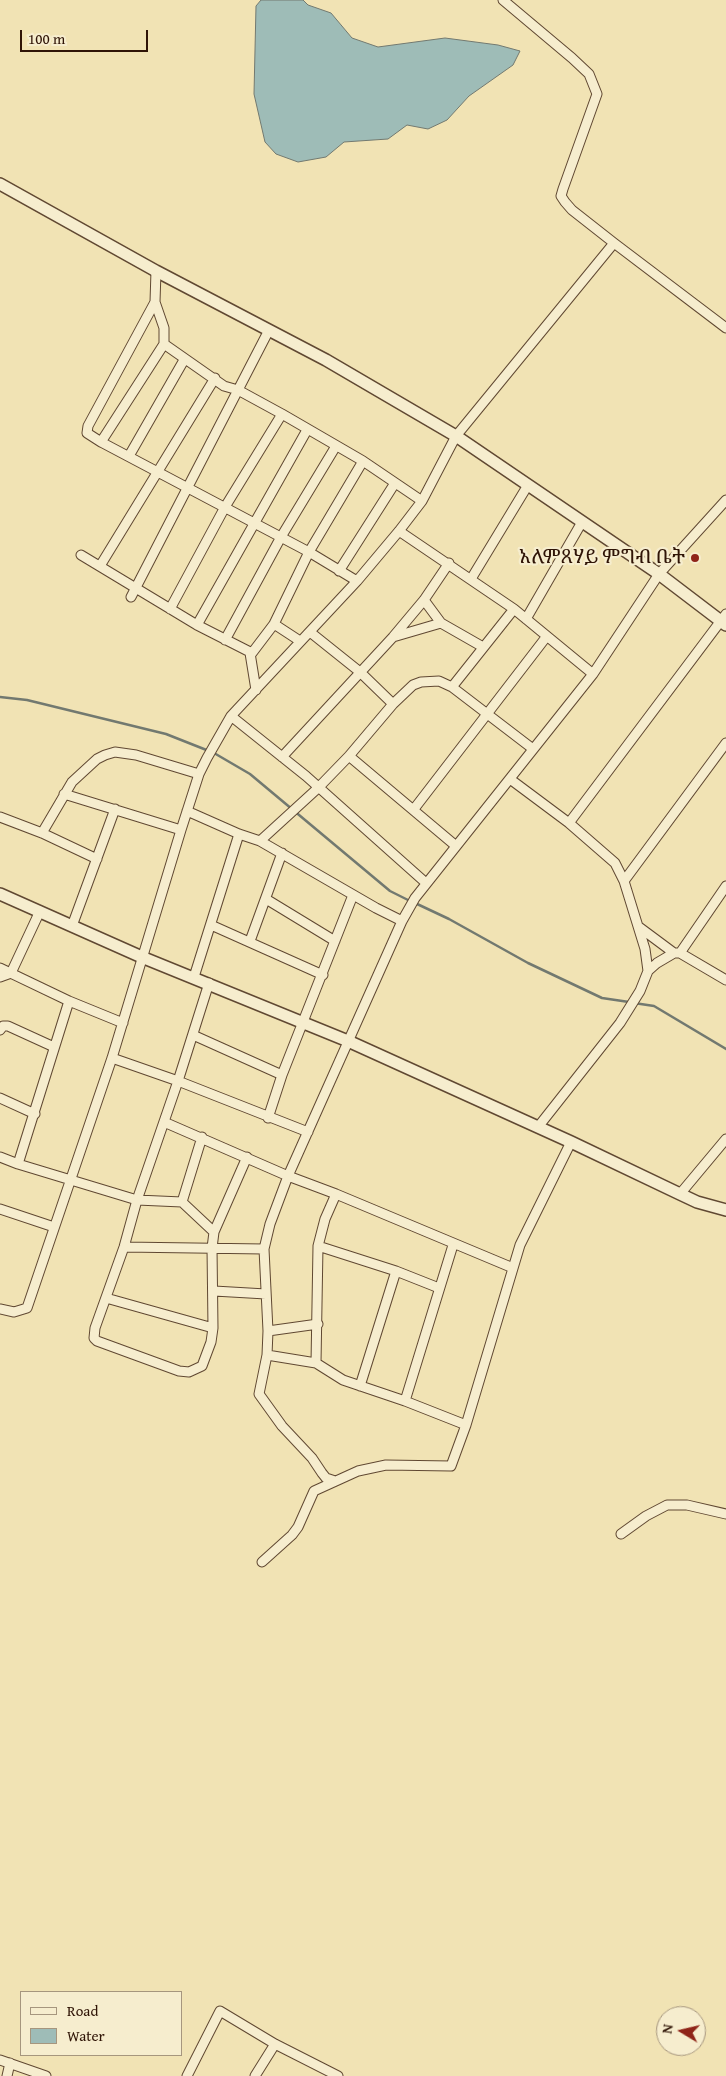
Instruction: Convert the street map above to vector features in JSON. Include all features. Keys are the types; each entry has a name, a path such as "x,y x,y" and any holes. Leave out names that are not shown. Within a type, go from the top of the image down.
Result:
{"street":[{"path":"504,0 589,74 597,94 561,196 572,210 726,328"},
{"path":"0,184 156,271 269,330 456,436 724,620 569,823"},
{"path":"0,1309 14,1312 27,1308 112,1058 199,774 215,743 231,716 357,581 399,531 422,501 456,436 614,243"},
{"path":"100,442 164,344 164,328 155,302 156,271"},
{"path":"155,302 88,426 87,432 100,442 309,552 357,581"},
{"path":"131,597 269,330"},
{"path":"164,344 184,360 230,389 238,390 363,461 422,501"},
{"path":"129,456 184,360"},
{"path":"100,566 215,378"},
{"path":"170,609 225,507 282,414"},
{"path":"197,625 307,430"},
{"path":"225,640 281,538 336,446"},
{"path":"250,653 254,652 274,624 309,552 363,461"},
{"path":"339,571 395,483"},
{"path":"471,579 528,485"},
{"path":"336,1481 326,1478 312,1458 282,1426 259,1395 267,1355 268,1331 264,1249 274,1212 288,1176 402,921 426,883 594,674 659,574 726,500"},
{"path":"526,619 582,522"},
{"path":"399,531 514,609 594,674"},
{"path":"81,555 197,625 250,653"},
{"path":"282,757 393,637 424,600 449,564"},
{"path":"424,600 441,622 483,647"},
{"path":"452,687 514,609"},
{"path":"393,637 441,622"},
{"path":"274,624 300,641"},
{"path":"310,632 360,672 393,704"},
{"path":"414,809 547,636"},
{"path":"250,653 256,690"},
{"path":"260,841 318,788 349,756 393,704 413,685 421,682 439,681 452,687 487,716 533,749"},
{"path":"231,716 282,757 426,883"},
{"path":"624,880 726,743"},
{"path":"42,833 64,794 79,774 97,759 115,752 136,755 199,774"},
{"path":"349,756 456,846"},
{"path":"510,779 569,823 615,863 624,880 646,949 648,971"},
{"path":"64,794 181,830"},
{"path":"72,926 115,809"},
{"path":"187,811 239,834 260,841 353,896 402,921"},
{"path":"0,817 42,833 97,859"},
{"path":"194,977 239,834"},
{"path":"250,941 282,853"},
{"path":"538,1127 620,1023 640,991 648,971 657,963 677,953 726,886"},
{"path":"0,894 144,958 348,1041 571,1142 697,1202 726,1210"},
{"path":"268,1118 282,1075 353,896"},
{"path":"266,899 335,941"},
{"path":"0,976 11,973 40,911"},
{"path":"211,925 323,975"},
{"path":"639,927 677,953 726,980"},
{"path":"0,968 69,1001 123,1023"},
{"path":"209,983 94,1334 97,1341 179,1371 189,1372 202,1366 211,1342 213,1328 212,1248 214,1232 247,1158"},
{"path":"18,1164 69,1001"},
{"path":"0,1030 3,1026 8,1026 54,1047"},
{"path":"193,1035 282,1075"},
{"path":"112,1058 178,1081 268,1118 308,1132"},
{"path":"0,1098 35,1114"},
{"path":"164,1122 288,1176 336,1194 453,1245 513,1268"},
{"path":"182,1202 202,1137"},
{"path":"680,1194 726,1139"},
{"path":"262,1562 292,1535 298,1527 311,1494 336,1481 358,1471 386,1465 452,1466 520,1245 571,1142"},
{"path":"0,1157 137,1200 182,1202 214,1232"},
{"path":"316,1363 318,1246 324,1219 336,1194"},
{"path":"0,1209 54,1227"},
{"path":"404,1401 453,1245"},
{"path":"124,1246 264,1249"},
{"path":"318,1246 439,1288"},
{"path":"360,1386 396,1272"},
{"path":"214,1291 266,1294"},
{"path":"106,1298 213,1328"},
{"path":"268,1331 318,1324"},
{"path":"267,1355 316,1363 343,1380 466,1425"},
{"path":"621,1534 646,1516 667,1505 687,1505 726,1514"},
{"path":"187,2076 220,2011 275,2044 338,2076"},
{"path":"255,2076 275,2044"},
{"path":"0,2060 46,2076"},
{"path":"7,2076 10,2063"}],"water":[{"path":"261,0 303,0 308,5 331,13 352,38 378,47 445,38 498,45 520,51 513,65 469,96 447,120 428,129 407,125 388,139 344,142 326,157 298,162 276,154 265,142 254,94 256,6"}],"waterway":[{"path":"0,697 27,700 166,734 209,751"},
{"path":"214,753 250,774 390,891 410,901"},
{"path":"415,903 449,919 528,963 602,998 629,1002"},
{"path":"634,1003 654,1006 726,1049"}],"place":[{"name":"አለምጸሃይ ምግብ ቤት","path":"695,558"}]}
